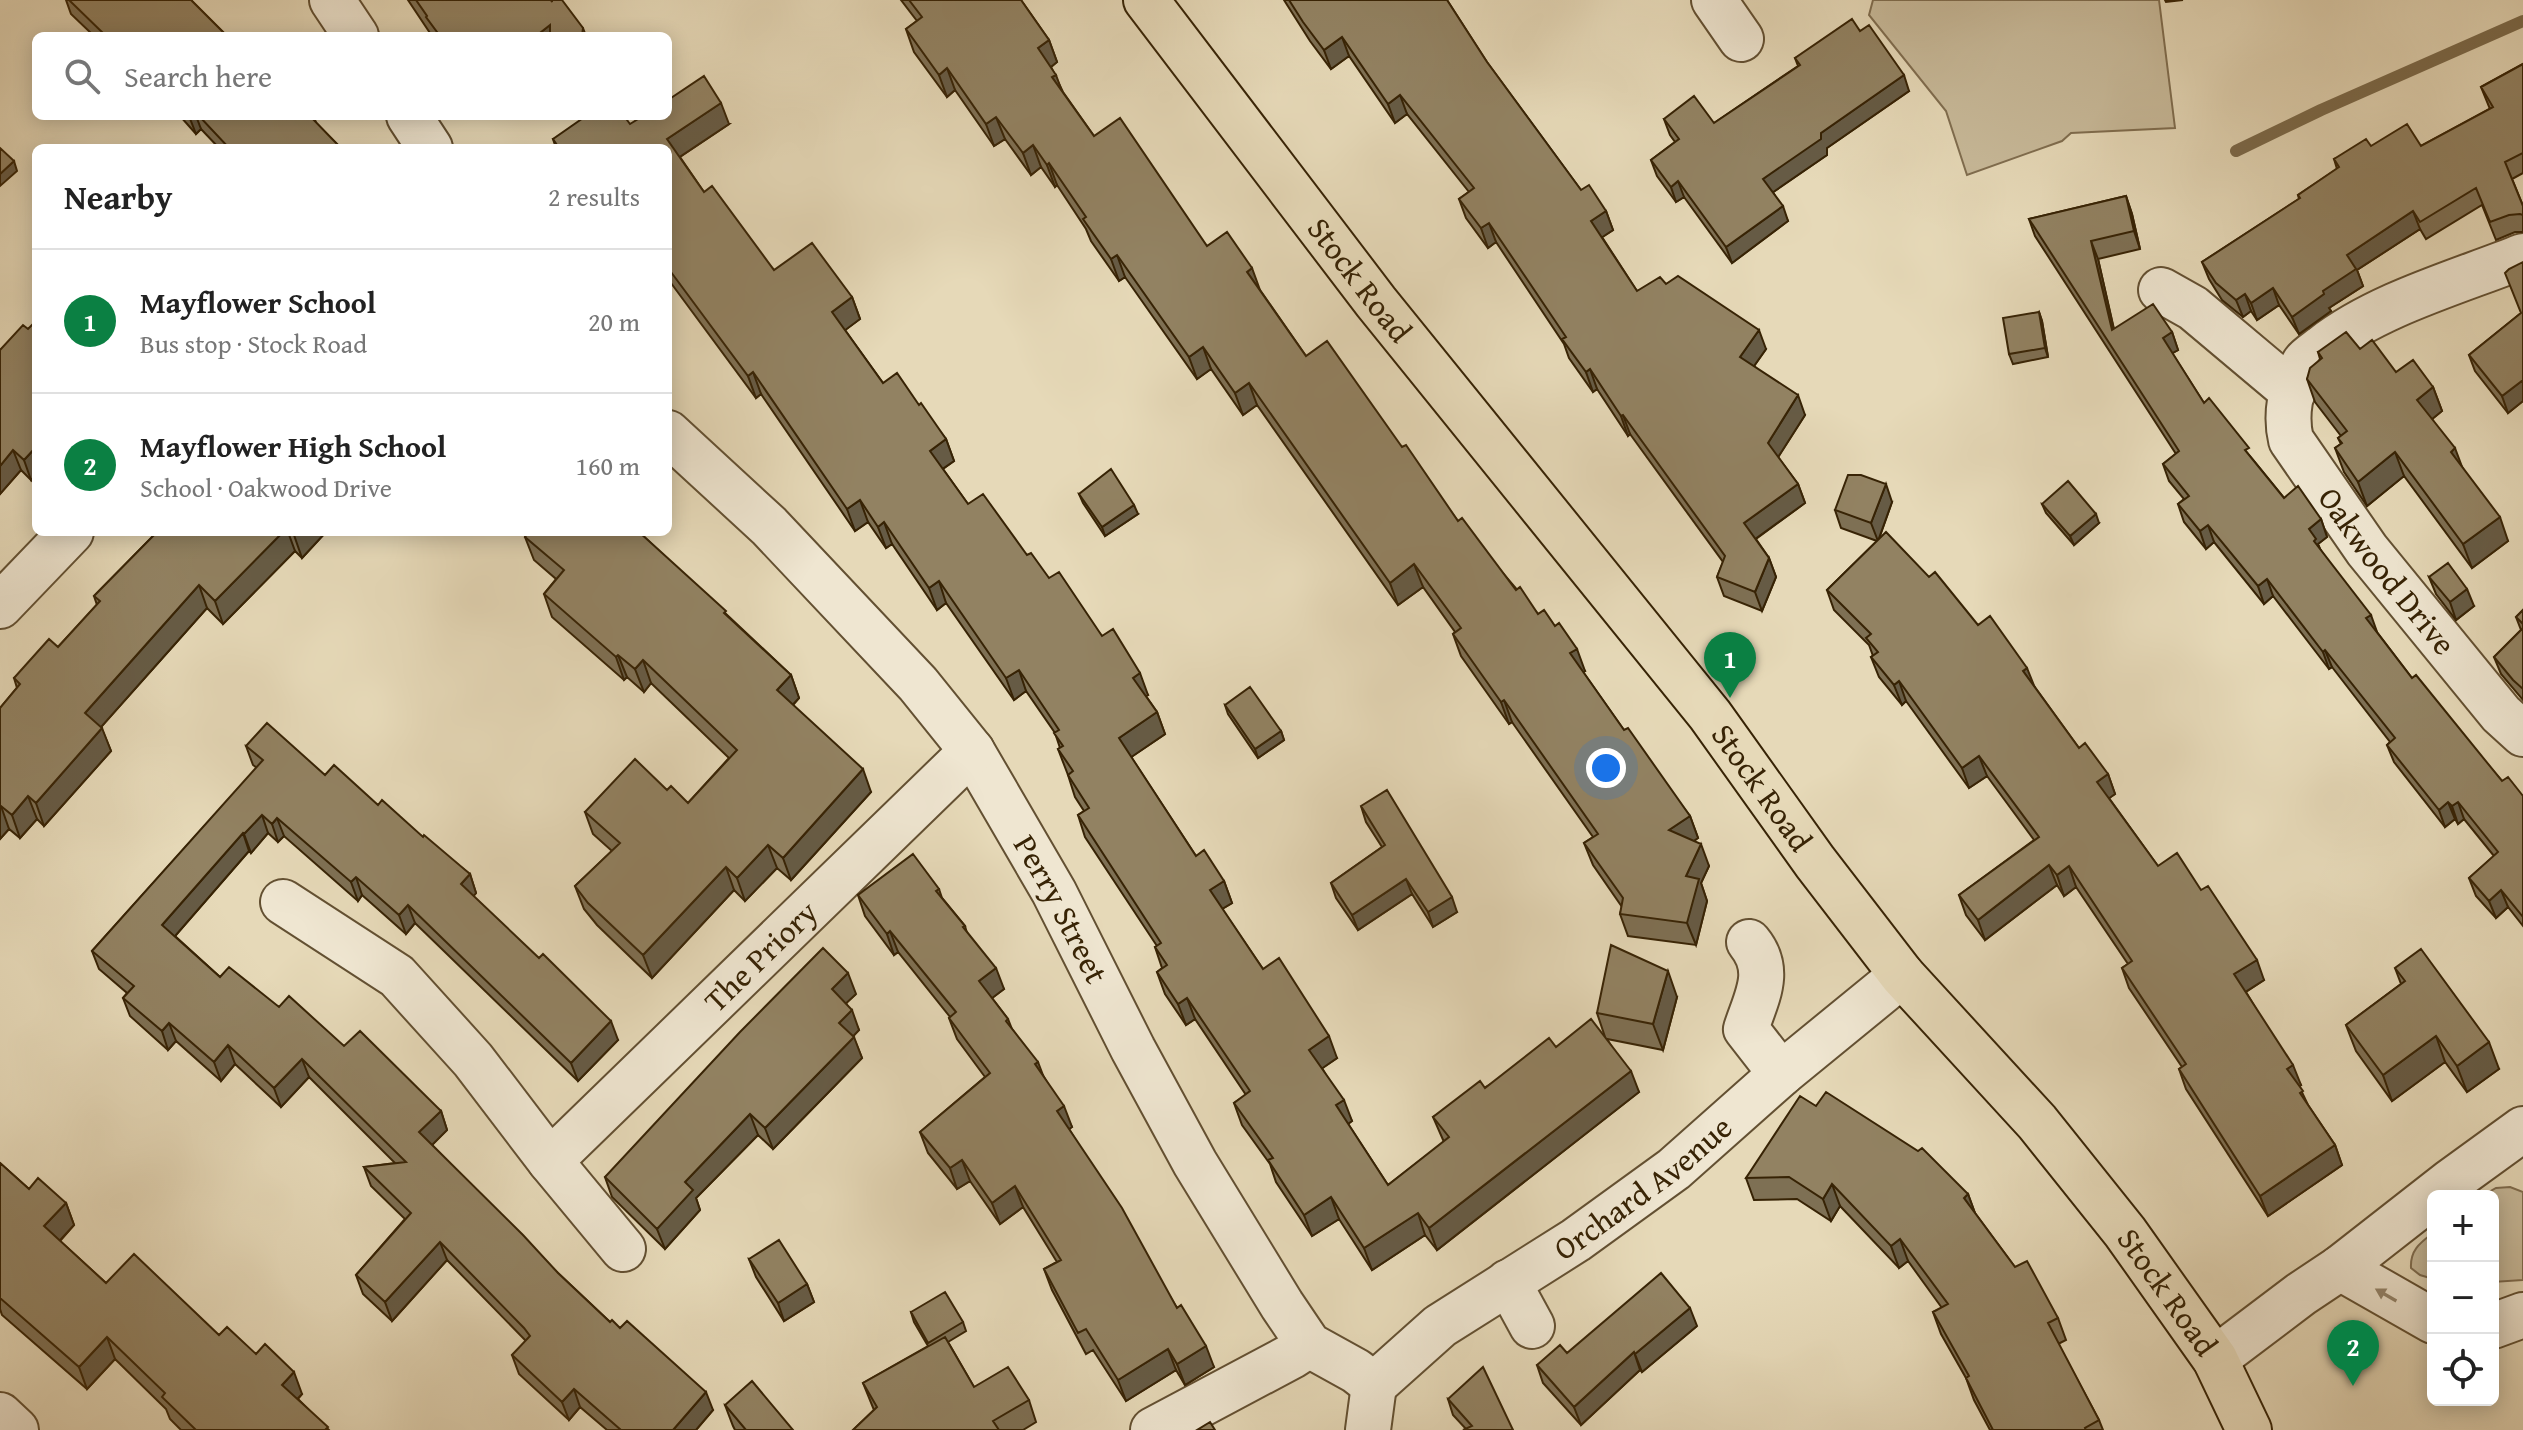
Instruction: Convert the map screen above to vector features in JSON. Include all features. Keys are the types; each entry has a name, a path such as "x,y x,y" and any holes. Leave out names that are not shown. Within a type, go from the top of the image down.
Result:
{"main road":[{"name":"Stock Road","path":"1146,0 1376,302 1710,715 1815,862 1902,975 2037,1122 2125,1232 2215,1359 2249,1430"}],"street":[{"path":"332,0 353,32"},
{"path":"1714,0 1741,39"},
{"path":"412,120 427,144"},
{"name":"Oakwood Drive","path":"2523,256 2345,330 2305,361 2286,420 2291,440 2367,550 2501,714 2523,734"},
{"path":"2161,290 2193,308 2293,392"},
{"name":"Perry Street","path":"672,437 779,537 918,684 972,751 1054,892 1195,1163 1282,1305 1309,1345 1356,1371 1374,1385"},
{"path":"0,606 67,536"},
{"name":"The Priory","path":"550,1161 972,751"},
{"path":"283,902 397,976 473,1060 550,1161 623,1249"},
{"path":"1749,942 1759,954 1763,970 1734,1024 1781,1074"},
{"name":"Orchard Avenue","path":"1374,1385 1440,1326 1576,1240 1674,1169 1781,1074 1902,975"},
{"path":"2215,1359 2301,1294 2516,1147"},
{"path":"2340,1268 2427,1318"},
{"path":"1508,1282 1532,1326"},
{"path":"2499,1324 2523,1315"},
{"path":"1153,1430 1309,1345"},
{"path":"1368,1430 1374,1385"},
{"path":"0,1415 16,1430"}],"shaded area":[{"path":"1873,0 2159,0 2175,128 2071,133 2062,141 1967,175 1946,111 1869,15"},
{"path":"2510,1187 2523,1192 2523,1280 2499,1282 2499,1190 2492,1190"},
{"path":"2427,1238 2427,1277 2411,1268 2414,1252"}],"building":[{"path":"69,0 191,0 223,32 102,32"},
{"path":"416,0 562,0 583,28 582,32 550,32 550,25 541,32 437,32"},
{"path":"909,0 1021,0 1049,40 1038,48 1056,75 1052,77 1094,136 1120,118 1207,246 1227,232 1252,268 1247,272 1306,356 1327,341 1402,447 1406,445 1458,521 1462,518 1516,590 1520,587 1538,614 1544,610 1555,626 1559,623 1577,649 1570,653 1690,816 1669,830 1701,844 1686,876 1699,879 1687,923 1620,914 1623,898 1584,843 1598,834 1504,700 1501,702 1453,634 1461,628 1414,564 1390,583 1249,383 1235,393 1203,347 1189,357 1117,255 1111,259 1049,163 1047,165 1033,145 1023,153 996,117 986,124 947,68 939,75 906,29 922,17"},
{"path":"1289,0 1447,0 1487,62 1581,190 1589,185 1606,211 1591,221 1637,291 1660,277 1666,284 1678,276 1759,330 1740,357 1798,395 1768,443 1798,484 1744,523 1769,558 1755,592 1717,577 1725,556 1590,369 1586,372 1562,339 1566,337 1489,223 1481,228 1459,199 1474,188 1400,95 1388,104 1342,37 1324,50"},
{"path":"1852,19 1860,31 1869,25 1904,75 1821,133 1821,139 1763,179 1783,206 1726,247 1678,181 1671,187 1651,160 1679,139 1664,119 1694,96 1714,123 1800,65 1795,58"},
{"path":"2523,64 2523,153 2505,162 2523,206 2523,215 2509,215 2490,222 2476,188 2420,222 2413,211 2347,255 2356,269 2292,317 2273,288 2251,303 2245,294 2236,300 2216,283 2202,262 2300,198 2298,195 2339,167 2334,159 2366,139 2371,146 2407,124 2421,146 2493,107 2481,87"},
{"path":"704,76 721,103 667,139 670,144 556,144 553,139 580,120 627,120 630,124 636,120 672,120 672,97"},
{"path":"203,120 314,120 337,144 225,144"},
{"path":"672,146 704,192 712,186 774,270 812,243 852,297 832,312 883,383 897,373 919,405 921,403 946,439 930,451 968,504 983,494 1027,555 1031,553 1049,578 1059,572 1102,636 1113,629 1140,673 1133,678 1157,712 1119,738 1196,856 1204,850 1224,881 1210,890 1263,969 1279,958 1329,1036 1309,1050 1344,1100 1336,1105 1388,1185 1449,1137 1433,1117 1480,1081 1485,1088 1549,1038 1556,1047 1591,1019 1631,1071 1429,1228 1418,1213 1364,1248 1331,1197 1304,1215 1268,1160 1273,1158 1234,1103 1250,1091 1187,998 1178,1004 1157,972 1167,965 1155,947 1161,943 1078,815 1089,808 1068,775 1073,771 1058,749 1063,746 1054,733 1059,730 1019,670 1006,678 939,581 929,588 884,522 878,527 860,500 847,509 753,372 748,376 672,273"},
{"path":"0,148 14,161 0,174"},
{"path":"2126,196 2134,231 2091,241 2112,330 2153,304 2172,332 2163,338 2204,403 2209,398 2284,498 2298,486 2321,519 2309,529 2316,539 2314,541 2371,615 2366,618 2412,678 2416,675 2502,781 2508,777 2523,796 2523,917 2501,890 2489,901 2469,878 2498,852 2458,802 2452,806 2448,802 2439,810 2387,745 2395,738 2267,579 2258,586 2208,525 2200,531 2178,504 2189,496 2163,464 2179,451 2029,219"},
{"path":"2523,262 2523,380 2502,396 2469,355 2521,313 2505,273"},
{"path":"2039,312 2045,348 2009,354 2003,318"},
{"path":"23,325 28,329 32,325 32,451 24,460 13,450 0,466 0,350"},
{"path":"2346,332 2360,349 2372,340 2396,372 2413,360 2433,387 2417,400 2455,448 2451,452 2500,517 2463,544 2395,452 2358,482 2335,448 2342,443 2338,438 2347,431 2307,379 2310,368 2322,358 2318,352"},
{"path":"1111,469 1134,505 1102,527 1079,494"},
{"path":"1848,475 1861,475 1886,484 1871,523 1835,510"},
{"path":"2068,481 2096,514 2070,536 2042,504"},
{"path":"1886,532 1929,577 1935,572 1978,625 1990,616 2027,668 2023,671 2079,748 2085,743 2108,774 2097,782 2158,866 2177,853 2201,890 2208,886 2257,960 2234,974 2293,1065 2287,1069 2335,1145 2260,1196 2179,1069 2186,1064 2122,968 2132,961 2069,866 2057,875 2049,865 1978,920 1959,895 2039,837 1979,756 1962,768 1899,681 1894,685 1871,657 1878,652 1866,638 1871,634 1827,590"},
{"path":"153,536 279,536 215,601 199,585 85,713 102,728 36,803 28,796 12,815 0,807 0,708 20,684 14,678 49,639 58,647 100,601 94,596"},
{"path":"643,536 791,675 777,690 863,769 783,858 768,845 737,878 726,867 643,955 588,903 575,886 620,843 585,812 635,759 667,790 671,786 688,803 737,750 643,660 635,669 618,655 616,657 544,594 564,570 525,537"},
{"path":"2448,563 2467,589 2450,602 2429,577"},
{"path":"2523,610 2523,624 2516,617"},
{"path":"2523,628 2523,689 2494,657"},
{"path":"1250,687 1281,731 1255,749 1225,705"},
{"path":"267,723 325,775 334,765 378,805 382,800 470,874 461,884 539,958 543,954 611,1021 571,1063 408,905 399,915 356,877 351,882 277,818 272,824 262,815 162,925 220,977 229,967 279,1007 289,996 344,1046 360,1031 441,1111 419,1132 610,1322 612,1320 620,1328 627,1321 706,1392 673,1430 621,1430 574,1389 562,1402 512,1355 530,1336 524,1328 440,1242 385,1302 356,1275 411,1213 364,1167 406,1162 302,1059 274,1088 228,1045 214,1062 169,1023 162,1031 123,998 134,986 92,951 263,760 246,746"},
{"path":"1387,790 1452,897 1428,912 1406,879 1352,915 1331,883 1385,845 1361,806"},
{"path":"913,854 939,889 936,891 996,968 979,981 1038,1062 1035,1064 1064,1106 1057,1111 1122,1208 1177,1308 1181,1305 1206,1346 1177,1364 1168,1349 1118,1380 1086,1329 1078,1333 1044,1269 1061,1260 1015,1186 992,1203 962,1160 950,1168 920,1132 990,1073 949,1018 956,1012 890,931 887,934 858,895"},
{"path":"1611,945 1668,971 1653,1024 1597,1013"},
{"path":"823,948 848,973 832,989 852,1010 839,1023 854,1037 765,1128 750,1114 685,1182 693,1190 657,1229 605,1177"},
{"path":"2421,949 2489,1042 2457,1066 2436,1036 2383,1075 2346,1025 2405,981 2395,968"},
{"path":"1826,1092 1918,1151 1922,1148 1968,1194 1964,1198 2015,1267 2027,1261 2058,1318 2048,1323 2099,1420 2086,1430 1993,1430 1966,1378 1969,1376 1933,1312 1948,1304 1900,1239 1891,1246 1832,1184 1823,1199 1789,1177 1746,1178 1800,1096 1816,1106"},
{"path":"0,1163 29,1189 38,1178 66,1203 44,1226 106,1283 134,1254 219,1335 227,1327 256,1354 265,1344 294,1372 282,1385 328,1427 325,1430 196,1430 162,1397 165,1393 107,1337 79,1367 0,1298"},
{"path":"779,1240 807,1284 778,1303 749,1259"},
{"path":"1661,1273 1690,1308 1634,1352 1574,1407 1537,1365 1560,1345 1567,1353"},
{"path":"945,1292 963,1322 928,1343 911,1312"},
{"path":"945,1337 974,1387 1008,1367 1029,1400 993,1421 999,1430 853,1430 877,1407 863,1383"},
{"path":"1483,1367 1513,1430 1463,1430 1472,1426 1448,1399"},
{"path":"752,1381 793,1430 746,1430 725,1405"},
{"path":"1210,1422 1215,1430 1197,1430"}],"waterway":[{"path":"2236,151 2523,21"}],"place":[{"name":"Mayflower School","path":"1730,698"},
{"name":"Mayflower High School","path":"2353,1386"}]}
